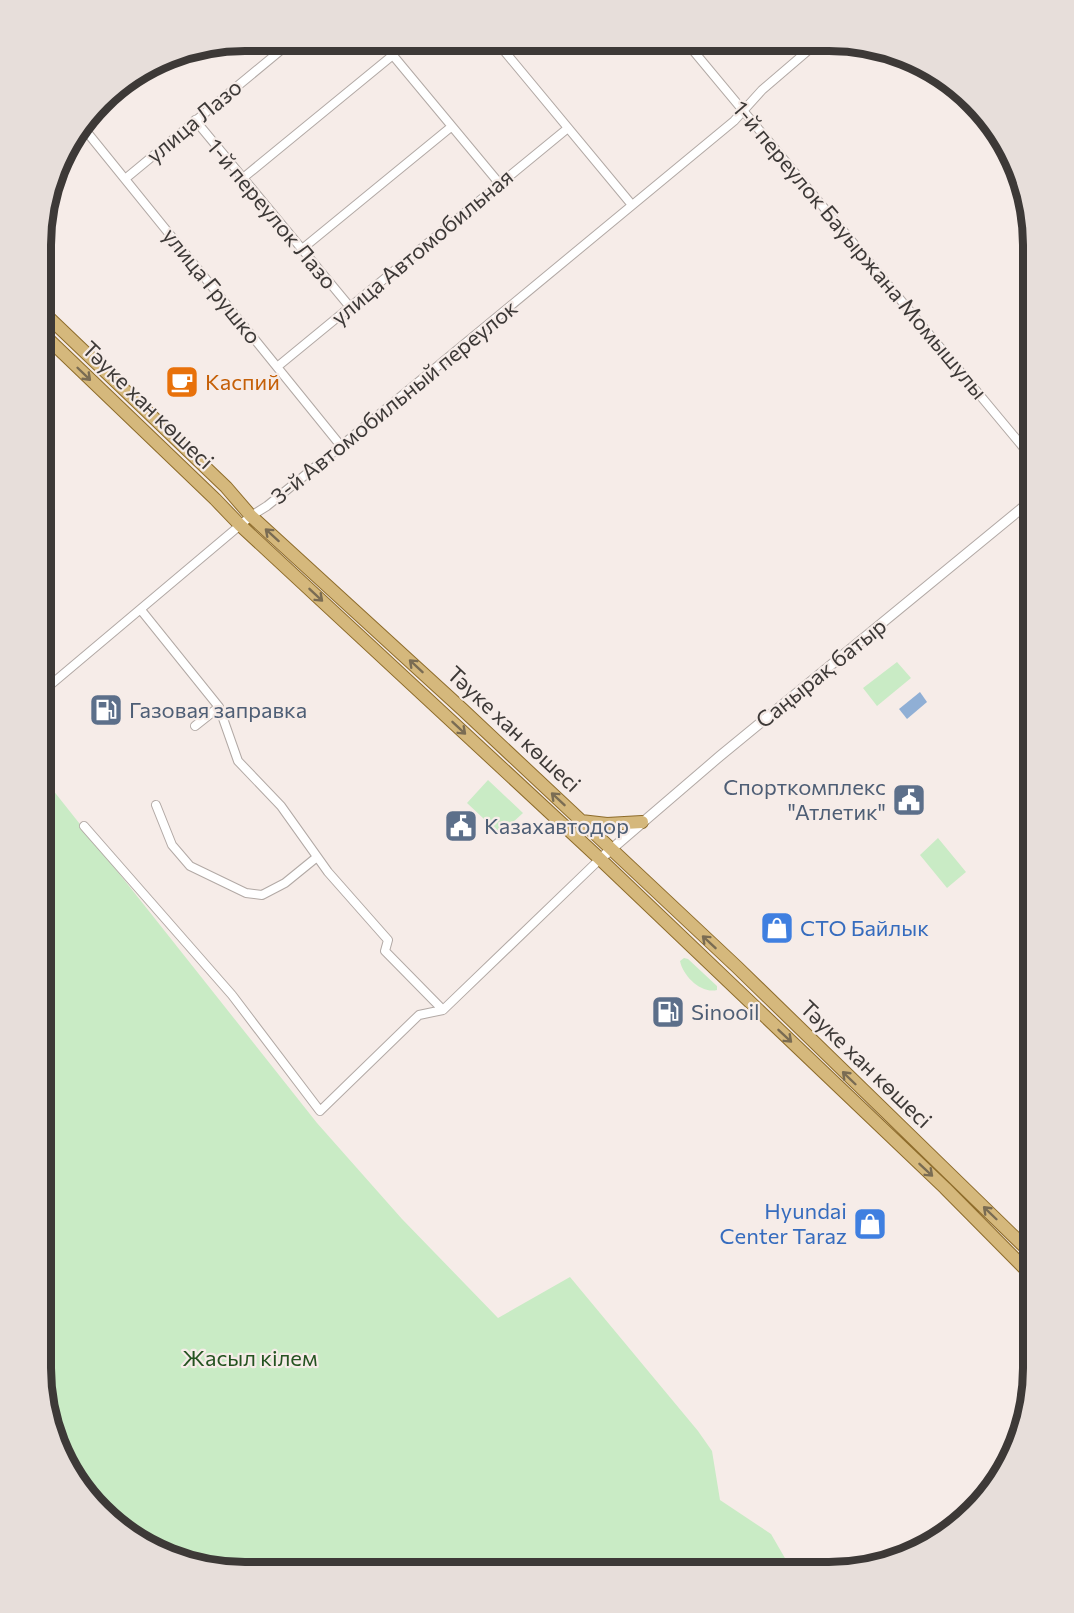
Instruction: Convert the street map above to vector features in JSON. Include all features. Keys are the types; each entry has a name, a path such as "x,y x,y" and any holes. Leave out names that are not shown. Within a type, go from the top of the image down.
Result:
{"main road":[{"name":"Тәуке хан көшесі","path":"51,320 226,487 251,516 611,849 1023,1244"},
{"name":"Тәуке хан көшесі","path":"51,342 215,498 240,525 600,860 945,1188 1023,1268"},
{"path":"581,821 607,825 642,822"},
{"path":"1019,1264 1023,1261"}],"street":[{"name":"улица Лазо","path":"125,178 280,51"},
{"path":"390,51 500,183"},
{"path":"504,51 632,205"},
{"name":"1-й переулок Бауыржана Момышулы","path":"694,51 1023,447"},
{"name":"3-й Автомобильный переулок","path":"51,685 240,525 341,446 734,121 762,90 808,51"},
{"path":"243,178 393,55"},
{"name":"1-й переулок Лазо","path":"195,120 350,307"},
{"path":"302,249 451,127"},
{"name":"улица Автомобильная","path":"277,367 568,128"},
{"name":"улица Грушко","path":"87,132 341,446"},
{"name":"Саңырақ батыр","path":"600,860 720,756 1023,507"},
{"path":"141,610 219,707 238,761 281,806 328,872 388,940 385,951 443,1010"},
{"path":"195,726 219,707"},
{"path":"156,805 172,845 190,866 246,893 262,895 285,883 317,857"},
{"path":"84,826 232,995 321,1111 419,1015 443,1010 600,860"}],"green space":[{"path":"897,662 911,678 877,706 863,688"},
{"path":"488,780 523,813 500,834 467,803"},
{"name":"Жасыл кілем","path":"51,788 317,1123 402,1219 498,1318 570,1277 712,1451 720,1500 771,1534 787,1562 245,1562 195,1555 171,1547 127,1522 108,1505 77,1465 66,1442 55,1406 51,1368"},
{"path":"938,838 966,872 947,888 920,855"},
{"path":"684,958 688,959 717,986 717,990 711,991 694,983 682,967 680,961"}],"water":[{"path":"920,692 927,702 907,719 899,709"}],"place":[{"name":"Каспий","path":"182,382"},
{"name":"Газовая заправка","path":"106,710"},
{"name":"Спорткомплекс \"Атлетик\"","path":"909,800"},
{"name":"Казахавтодор","path":"461,826"},
{"name":"СТО Байлык","path":"777,928"},
{"name":"Sinooil","path":"668,1012"},
{"name":"Hyundai Center Taraz","path":"870,1224"}]}
